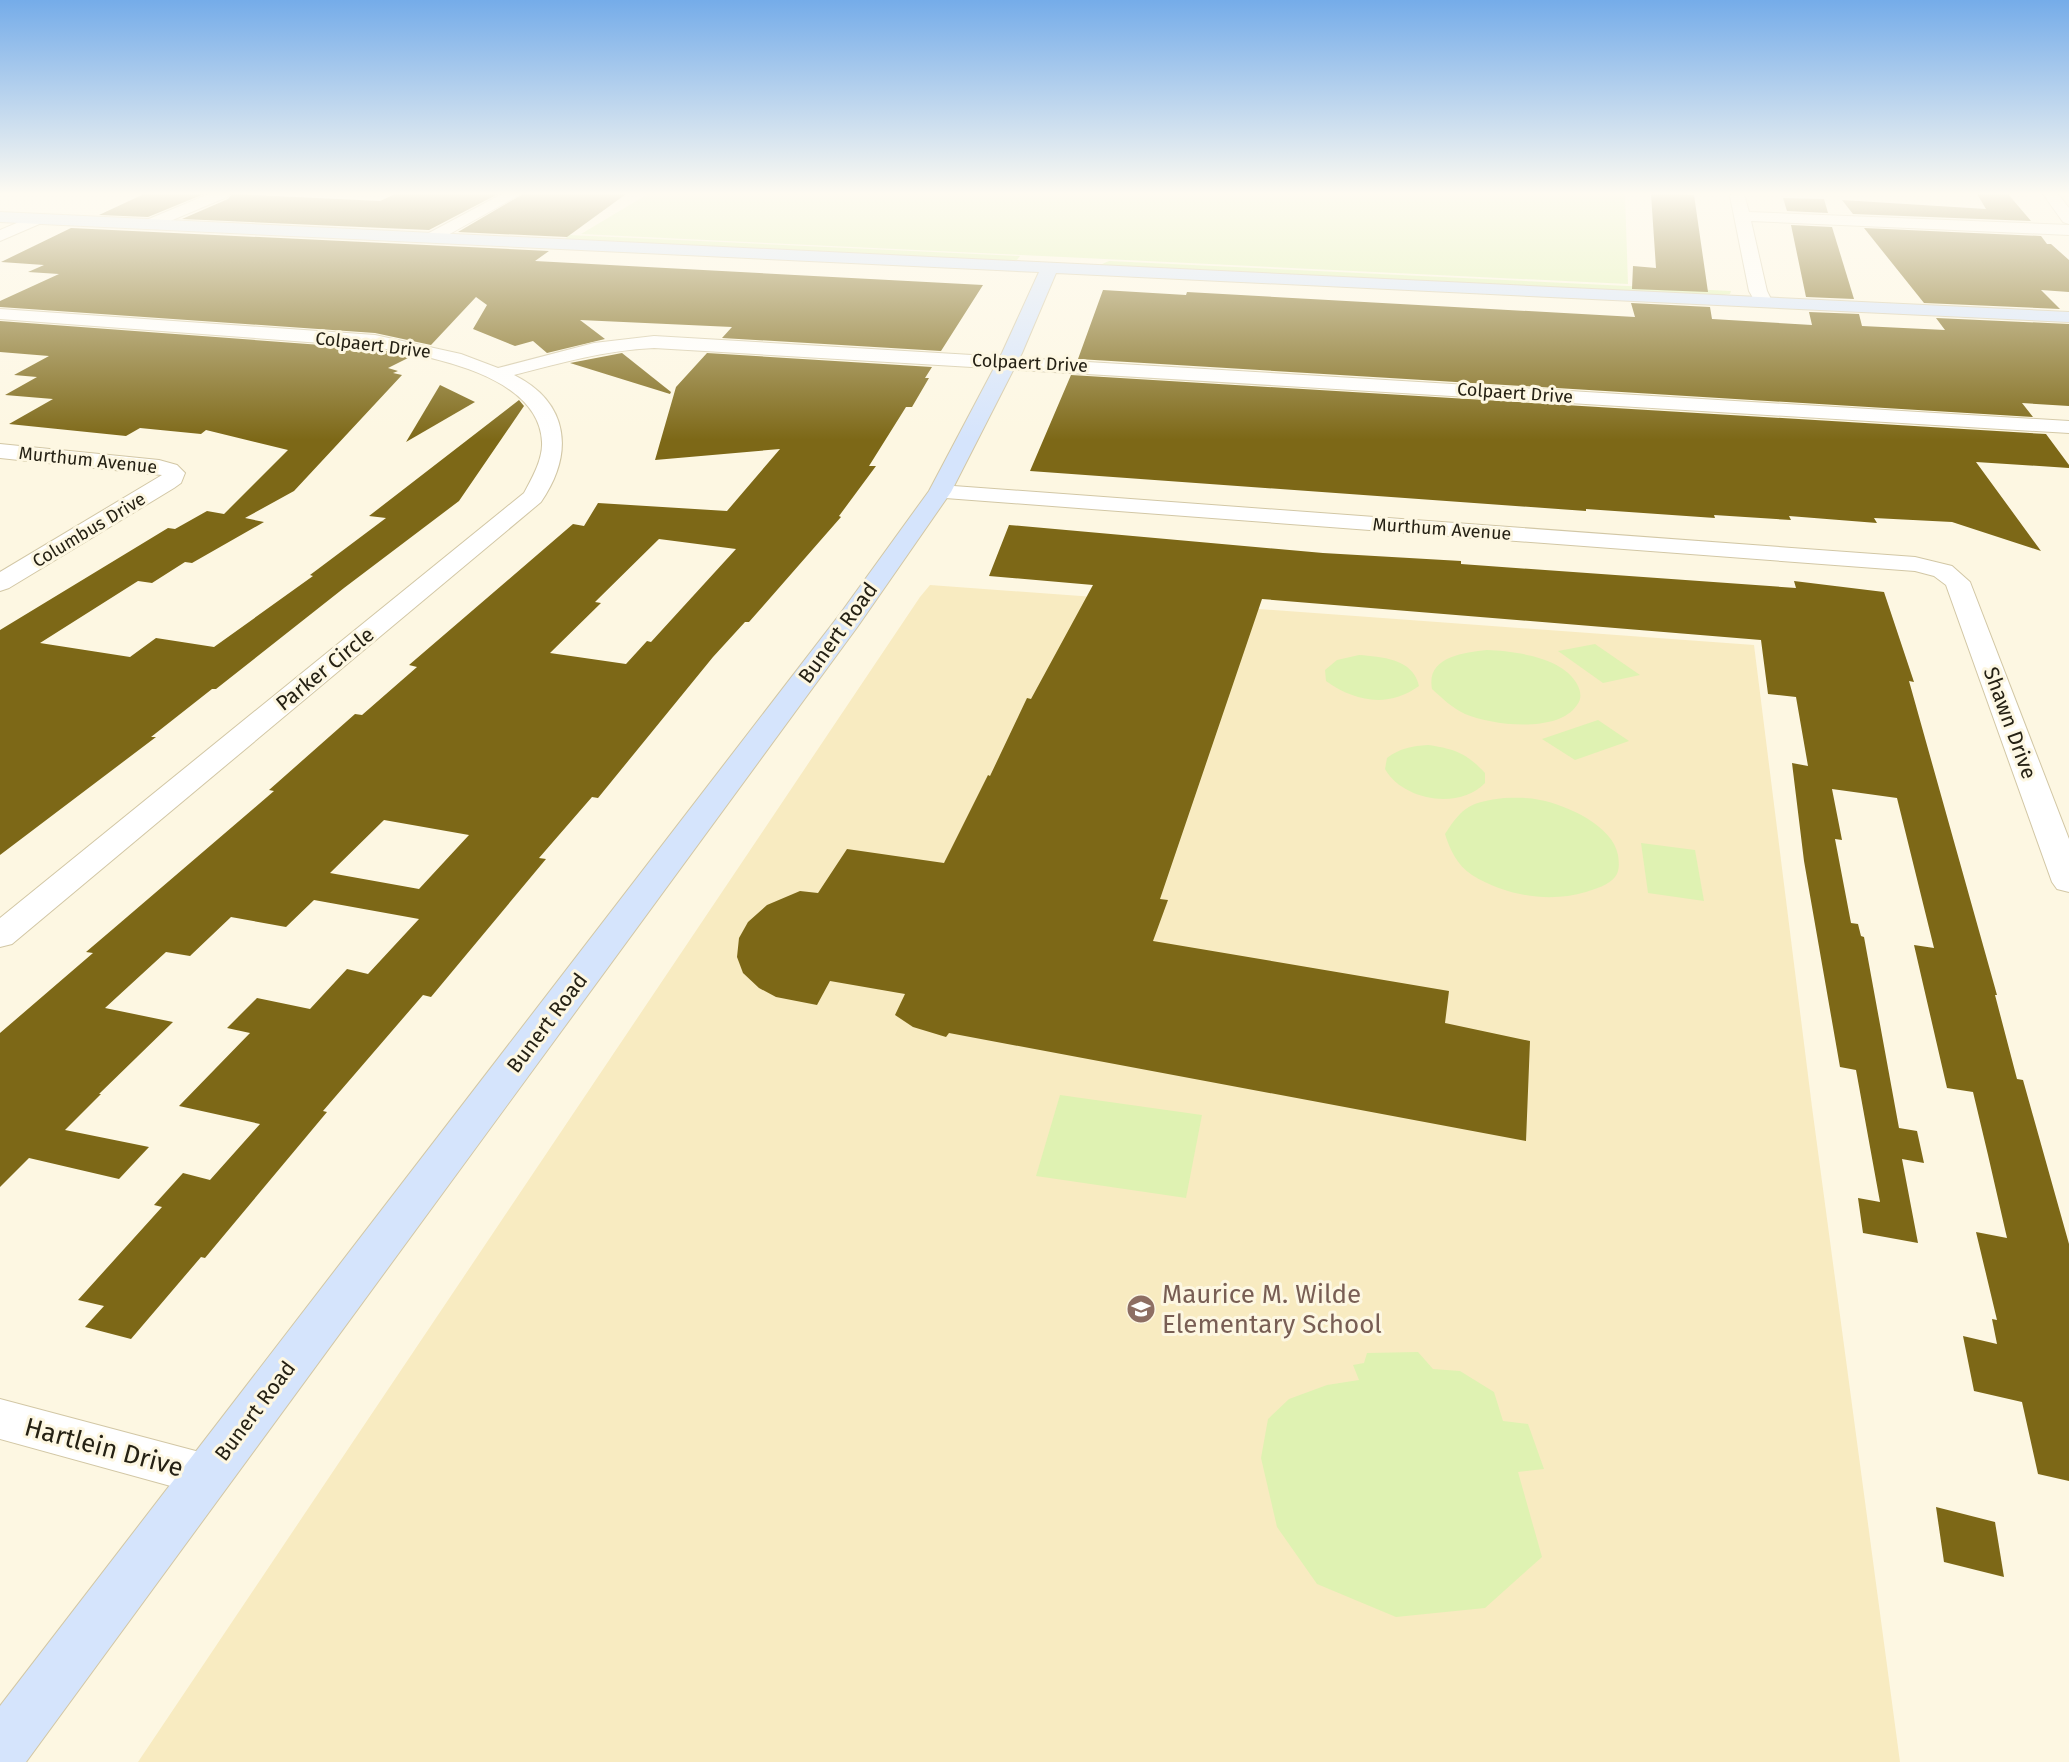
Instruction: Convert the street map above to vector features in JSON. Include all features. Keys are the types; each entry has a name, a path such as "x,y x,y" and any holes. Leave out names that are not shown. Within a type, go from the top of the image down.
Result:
{"street":[{"name":"Bunert Road","path":"0,1751 849,620 940,492 1008,362 1046,276"},
{"path":"1228,276 2069,317"},
{"path":"1755,276 1763,301"},
{"name":"Colpaert Drive","path":"0,314 375,341 439,353 498,374 579,351 624,343 693,344 2069,427"},
{"name":"Parker Circle","path":"0,936 533,497 548,467 553,441 549,420 538,404 520,387 498,374"},
{"name":"Murthum Avenue","path":"0,451 159,467 174,473"},
{"name":"Columbus Drive","path":"0,583 166,483 173,478 174,473"},
{"name":"Murthum Avenue","path":"940,492 1915,564 1943,571"},
{"name":"Shawn Drive","path":"1943,571 1957,582 2069,882"},
{"name":"Hartlein Drive","path":"0,1419 207,1475"}],"shaded area":[{"name":"Maurice M. Wilde Elementary School","path":"930,585 1754,645 1812,1107 1900,1762 138,1762"}],"green space":[{"path":"1333,276 1425,276 1731,291 1730,294"},
{"path":"1465,276 1628,276 1628,284"},
{"path":"1595,644 1640,675 1603,683 1558,651"},
{"path":"1487,650 1524,654 1561,667 1578,687 1579,703 1568,714 1555,720 1507,724 1465,714 1451,706 1432,689 1432,678 1440,663 1457,655"},
{"path":"1359,655 1386,658 1403,664 1416,677 1419,686 1396,697 1372,700 1349,694 1326,681 1325,670 1337,660"},
{"path":"1598,720 1629,741 1575,760 1542,739"},
{"path":"1428,745 1453,750 1466,756 1485,773 1485,783 1461,797 1447,799 1418,795 1393,780 1385,769 1387,758 1401,750"},
{"path":"1531,798 1551,803 1575,812 1598,826 1608,835 1618,855 1617,875 1606,884 1586,892 1543,897 1513,893 1472,875 1455,857 1445,834 1457,817 1469,807 1483,801"},
{"path":"1641,843 1695,850 1704,901 1648,893"},
{"path":"1060,1095 1202,1115 1186,1198 1036,1176"},
{"path":"1418,1352 1433,1369 1460,1371 1494,1392 1503,1421 1528,1424 1544,1469 1518,1472 1542,1557 1485,1608 1396,1617 1317,1584 1277,1527 1261,1458 1268,1419 1289,1399 1327,1385 1359,1380 1353,1365 1364,1363 1367,1353"}],"building":[{"path":"54,276 819,276 983,285 941,351 722,338 732,327 580,320 605,339 547,353 533,341 515,346 473,329 487,305 476,297 431,345 375,333 0,307 0,301"},
{"path":"1633,276 1706,276 1708,292 1632,289"},
{"path":"1802,276 1847,276 1854,299 1806,297"},
{"path":"1903,276 2069,276 2069,292 2041,290 2060,309 1924,303"},
{"path":"1103,290 1186,295 1187,292 1635,317 1631,303 1710,307 1712,319 1812,325 1809,312 1859,314 1862,326 1945,330 1936,318 2069,324 2069,406 2022,403 2033,417 1078,359"},
{"path":"0,321 375,349 412,356 388,368 398,371 393,373 402,375 294,491 245,518 264,522 192,563 185,562 152,583 138,581 40,643 130,657 156,638 214,647 313,576 310,575 386,518 369,516 519,400 524,406 459,501 216,689 212,689 151,737 156,737 0,855 0,630 168,528 175,529 207,511 224,514 288,450 206,430 201,434 140,428 126,436 9,424 53,399 5,395 37,377 14,375 49,356 0,352"},
{"path":"622,353 671,392 670,394 570,363"},
{"path":"707,353 932,367 925,378 929,378 912,407 906,407 869,466 876,466 839,516 841,517 749,622 745,622 713,657 598,798 592,797 539,858 546,859 431,997 423,995 323,1111 327,1112 205,1258 201,1257 131,1339 85,1327 104,1306 78,1300 162,1207 154,1205 183,1173 210,1180 260,1124 179,1106 250,1033 227,1028 257,998 310,1009 347,969 368,974 419,919 314,900 286,927 231,917 190,956 166,952 105,1008 173,1022 65,1130 149,1147 119,1179 29,1158 0,1187 0,1033 93,953 86,952 274,791 269,790 355,714 362,715 417,667 409,665 573,524 584,526 598,503 727,511 780,449 655,460 676,387","holes":["659,539 736,549 651,642 647,641 626,664 550,653 601,603 595,602","384,820 469,835 419,889 330,873"]},
{"path":"1071,375 2046,434 2069,468 1976,462 2041,551 1952,522 1874,518 1877,523 1789,516 1791,520 1714,515 1715,518 1586,509 1586,511 1030,471"},
{"path":"440,385 475,402 406,442"},
{"path":"1009,525 1323,553 1461,561 1461,564 1796,588 1794,581 1884,592 1914,682 1909,681 1997,995 1995,995 2017,1079 2023,1080 2069,1244 2069,1481 2038,1474 2022,1402 1974,1391 1963,1336 1997,1344 1992,1319 1997,1320 1976,1232 2007,1238 1988,1155 1973,1092 1947,1088 1914,945 1934,948 1897,798 1832,789 1842,840 1835,839 1851,923 1858,924 1861,936 1864,937 1899,1128 1917,1131 1924,1163 1902,1159 1918,1243 1863,1233 1858,1198 1880,1202 1856,1070 1840,1067 1804,861 1792,763 1808,766 1796,697 1768,694 1761,640 1262,599 1160,899 1168,900 1153,941 1449,991 1445,1023 1530,1041 1526,1141 949,1033 946,1037 913,1027 895,1015 905,994 830,981 817,1005 776,997 759,988 743,973 737,957 739,938 748,922 767,905 800,891 818,893 847,849 944,863 988,775 990,776 1027,698 1031,699 1093,585 989,576"},
{"path":"1936,1507 1995,1522 2004,1577 1944,1562"}],"place":[{"name":"Maurice M. Wilde Elementary School","path":"1141,1309"}]}
